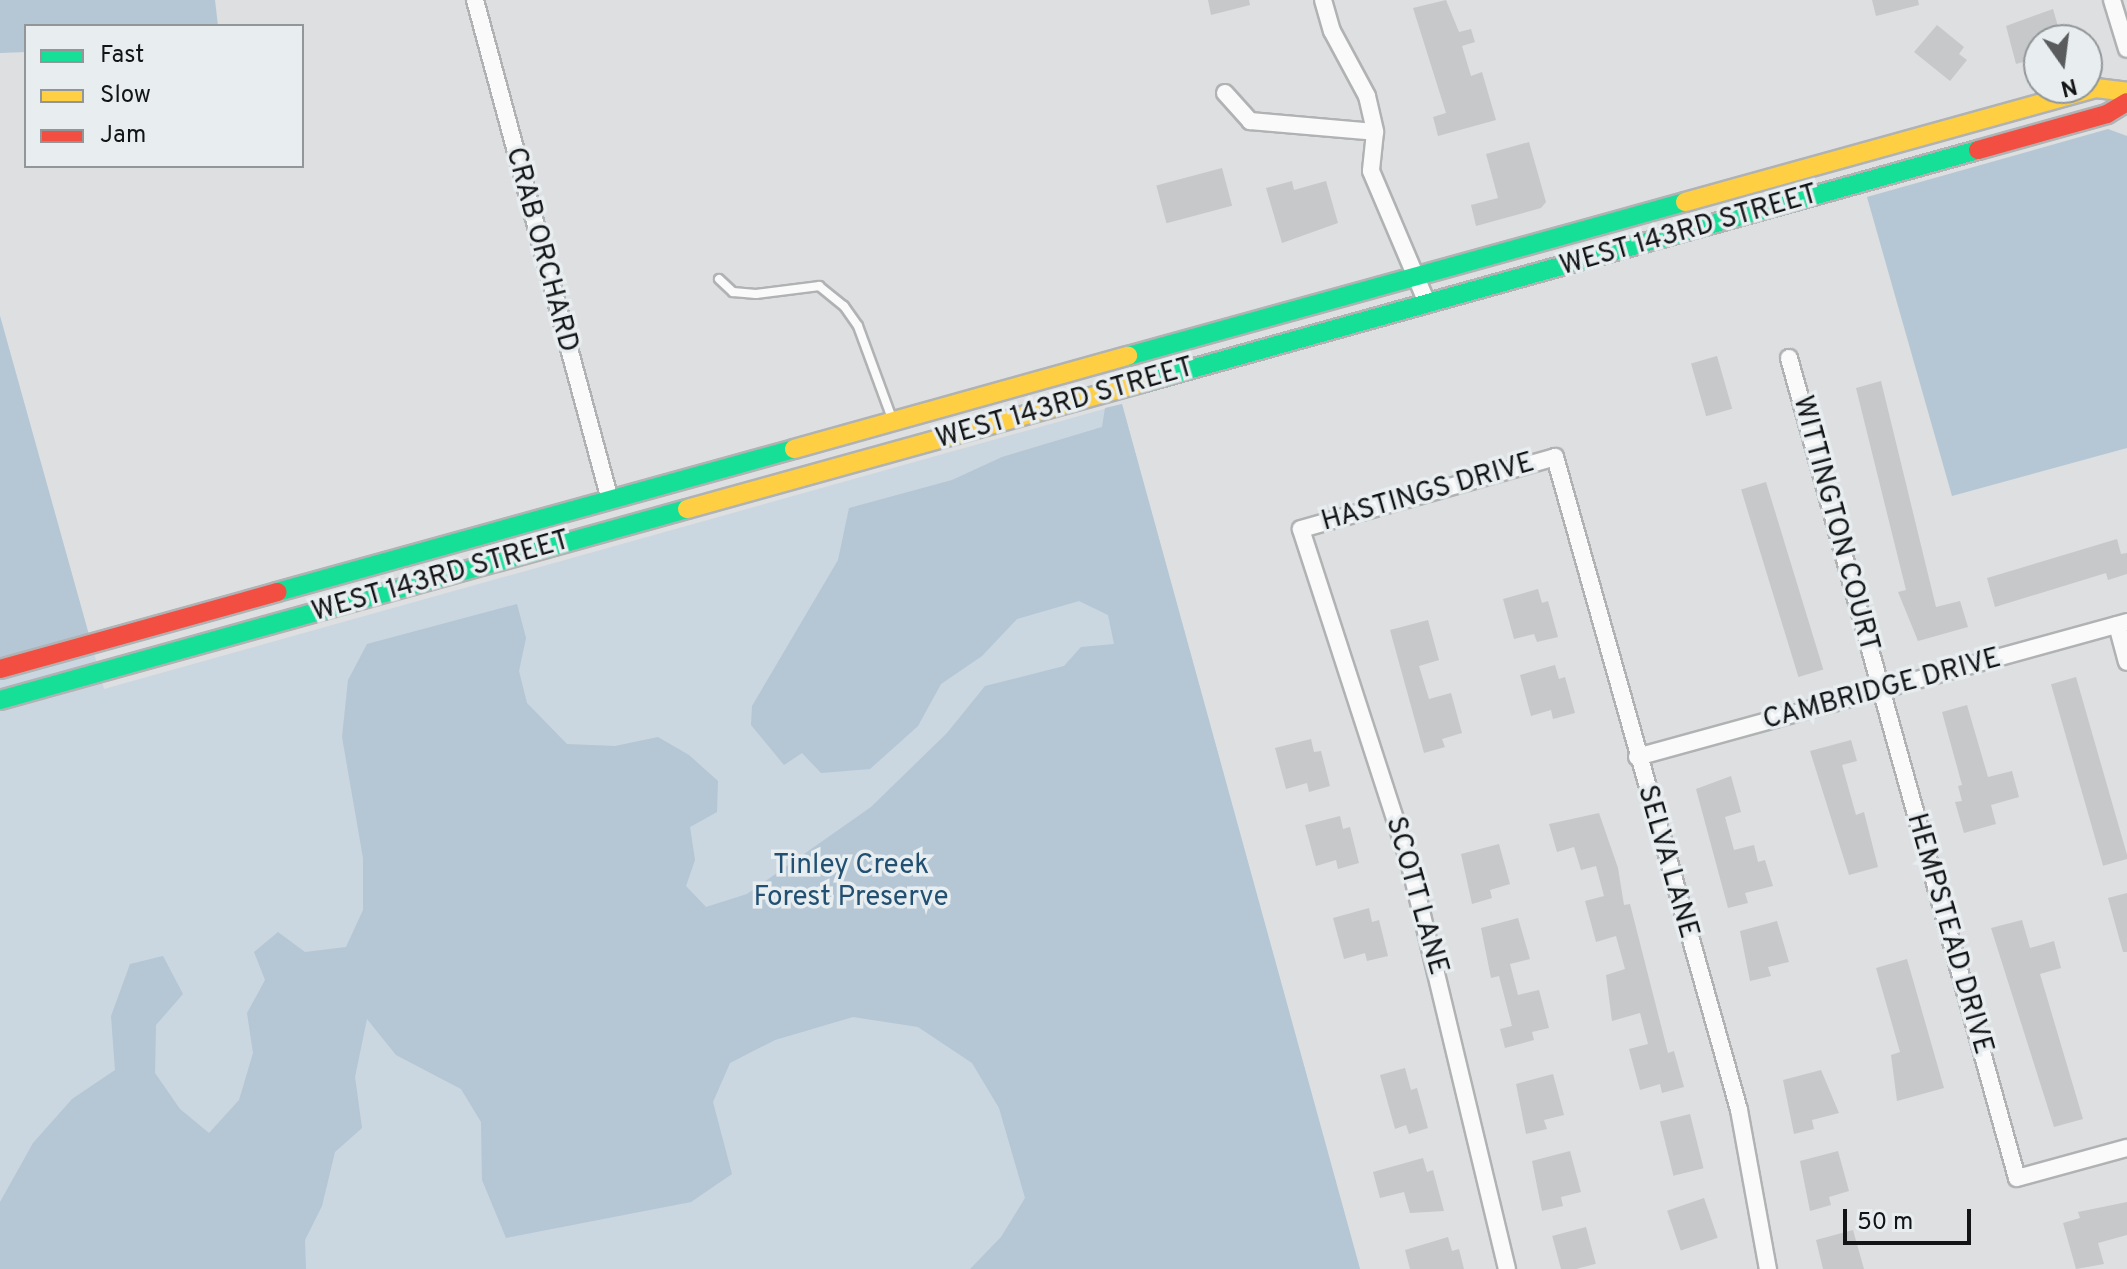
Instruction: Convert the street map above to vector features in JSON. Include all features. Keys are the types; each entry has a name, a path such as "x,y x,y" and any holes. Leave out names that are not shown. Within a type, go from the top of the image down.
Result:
{"main road":[{"name":"WEST 143RD STREET","path":"0,669 2096,88 2127,92"},
{"name":"WEST 143RD STREET","path":"0,700 2107,114 2127,102"}],"street":[{"name":"CRAB ORCHARD","path":"475,0 610,500"},
{"path":"1323,0 1332,31 1367,96 1375,132 1371,171 1427,303"},
{"path":"2112,0 2127,49"},
{"path":"1225,93 1250,121 1375,132"},
{"name":"WITTINGTON COURT","path":"1789,358 1881,690"},
{"name":"HASTINGS DRIVE","path":"1301,529 1555,457"},
{"name":"SELVA LANE","path":"1555,457 1637,757 1739,1110 1768,1269"},
{"name":"SCOTT LANE","path":"1301,529 1411,868 1507,1269"},
{"path":"2122,624 2127,662"},
{"name":"CAMBRIDGE DRIVE","path":"1637,757 2122,624"},
{"name":"HEMPSTEAD DRIVE","path":"1881,690 2017,1178 2127,1148"}],"lane":[{"path":"719,279 733,292 756,294 819,286 844,306 858,326 893,422"}],"green space":[{"path":"0,0 215,0 218,24 24,24 24,52 0,53"},
{"path":"2108,129 2127,136 2127,448 1952,496 1867,197"},
{"name":"Tinley Creek Forest Preserve","path":"0,316 104,689 1122,404 1360,1269 0,1269"},
{"path":"0,316 89,635 0,660"},
{"name":"Tinley Creek Forest Preserve","path":"1122,404 1360,1269 970,1269 1001,1237 1025,1198 999,1108 972,1063 918,1027 853,1017 775,1040 730,1063 713,1102 732,1174 691,1202 506,1238 482,1180 481,1122 461,1089 396,1055 367,1019 355,1077 362,1128 335,1152 322,1206 305,1240 306,1269 0,1269 0,1202 33,1143 72,1099 115,1070 111,1016 130,964 163,956 183,994 156,1025 155,1073 180,1109 209,1133 239,1100 253,1053 247,1013 265,980 254,952 278,932 305,952 346,947 363,910 363,858 342,737 348,680 367,644 517,604 526,638 519,671 527,703 567,744 615,746 658,737 689,755 718,781 717,812 690,827 695,860 686,886 706,907 747,894 871,807 947,733 985,686 1064,666 1081,647 1114,644 1108,615 1079,601 1017,619 982,656 941,684 918,726 870,769 821,773 802,753 784,765 751,725 752,706 838,560 849,508 952,480 1002,457 1102,427 1105,408"}],"building":[{"path":"1208,0 1249,0 1250,5 1211,15"},
{"path":"1446,0 1459,32 1471,29 1475,42 1462,46 1471,76 1482,72 1496,120 1438,136 1433,117 1446,113 1413,8"},
{"path":"1872,0 1918,0 1919,5 1876,16"},
{"path":"2053,9 2057,24 2023,24 2023,62 2016,64 2006,26"},
{"path":"1937,25 1964,47 1959,54 1967,60 1950,81 1914,52"},
{"path":"1529,142 1546,202 1541,208 1476,226 1471,205 1498,198 1486,154"},
{"path":"1222,168 1232,206 1166,223 1156,186"},
{"path":"1292,181 1294,190 1326,181 1338,223 1282,243 1266,188"},
{"path":"1717,356 1732,409 1706,416 1691,363"},
{"path":"1881,381 1936,607 1960,601 1968,627 1918,641 1898,592 1906,590 1856,388"},
{"path":"1766,482 1823,669 1798,677 1741,490"},
{"path":"2117,539 2121,554 2127,553 2127,574 2108,580 2106,573 1995,607 1987,578"},
{"path":"1538,589 1542,603 1548,601 1558,637 1537,642 1534,634 1514,639 1503,599"},
{"path":"1428,620 1439,660 1419,666 1429,699 1451,693 1462,733 1442,739 1445,747 1424,753 1390,630"},
{"path":"1555,665 1559,679 1565,677 1575,713 1553,719 1551,710 1531,716 1520,675"},
{"path":"2076,677 2127,855 2127,859 2103,866 2051,684"},
{"path":"1967,705 1988,777 2012,771 2019,797 1991,805 1996,824 1964,833 1955,802 1962,801 1958,786 1962,785 1942,712"},
{"path":"1311,739 1314,752 1321,751 1330,786 1309,792 1307,783 1286,789 1275,748"},
{"path":"1851,740 1857,761 1842,765 1856,815 1864,812 1878,867 1849,875 1810,751"},
{"path":"1731,776 1741,812 1725,817 1734,850 1754,845 1758,862 1765,860 1773,886 1745,893 1748,903 1728,908 1696,789"},
{"path":"1599,813 1618,868 1624,905 1630,904 1668,1053 1674,1051 1684,1087 1662,1093 1660,1084 1640,1090 1629,1049 1648,1044 1640,1013 1612,1021 1606,975 1625,969 1616,936 1596,942 1585,901 1604,896 1596,866 1581,870 1574,847 1557,852 1549,824"},
{"path":"1340,816 1343,829 1350,827 1359,863 1338,869 1336,860 1316,866 1305,825"},
{"path":"1499,844 1510,884 1490,890 1492,898 1472,904 1461,854"},
{"path":"2127,893 2127,952 2123,952 2108,898"},
{"path":"1369,908 1372,922 1379,920 1388,956 1367,961 1365,953 1344,959 1333,918"},
{"path":"1518,918 1530,959 1510,964 1518,995 1539,990 1549,1028 1532,1032 1534,1040 1505,1048 1500,1029 1512,1026 1499,976 1491,978 1481,928"},
{"path":"2022,920 2030,948 2054,941 2061,968 2040,974 2083,1119 2054,1127 1991,928"},
{"path":"1777,921 1789,962 1768,967 1771,976 1750,981 1740,931"},
{"path":"1907,959 1944,1088 1897,1101 1891,1055 1900,1052 1876,968"},
{"path":"1405,1068 1411,1090 1417,1088 1428,1128 1409,1134 1406,1125 1395,1129 1380,1075"},
{"path":"1821,1070 1839,1113 1812,1120 1814,1129 1794,1134 1783,1080"},
{"path":"1553,1074 1564,1115 1544,1120 1547,1129 1526,1134 1516,1084"},
{"path":"1690,1114 1704,1168 1673,1176 1660,1121"},
{"path":"1570,1151 1581,1192 1561,1197 1563,1206 1542,1211 1532,1161"},
{"path":"1838,1151 1849,1191 1829,1197 1831,1205 1810,1211 1800,1161"},
{"path":"1423,1158 1427,1172 1433,1170 1444,1211 1410,1213 1404,1192 1380,1198 1373,1172"},
{"path":"1704,1198 1718,1238 1681,1250 1667,1211"},
{"path":"2127,1202 2127,1235 2098,1243 2104,1264 2076,1269 2063,1223 2080,1218 2078,1212"},
{"path":"1586,1227 1596,1264 1561,1269 1552,1236"},
{"path":"1853,1230 1864,1269 1823,1269 1816,1240"},
{"path":"1448,1237 1452,1251 1459,1249 1464,1269 1410,1269 1405,1250"}],"traffic: fast":[{"path":"1141,383 1978,150"},
{"path":"1128,356 1685,202"},
{"path":"277,592 794,449"},
{"path":"0,700 687,509"}],"traffic: slow":[{"path":"1685,202 2096,88 2127,92"},
{"path":"794,449 1128,356"},
{"path":"687,509 1141,383"}],"traffic: jam":[{"path":"1978,150 2107,114 2127,102"},
{"path":"0,669 277,592"}]}
